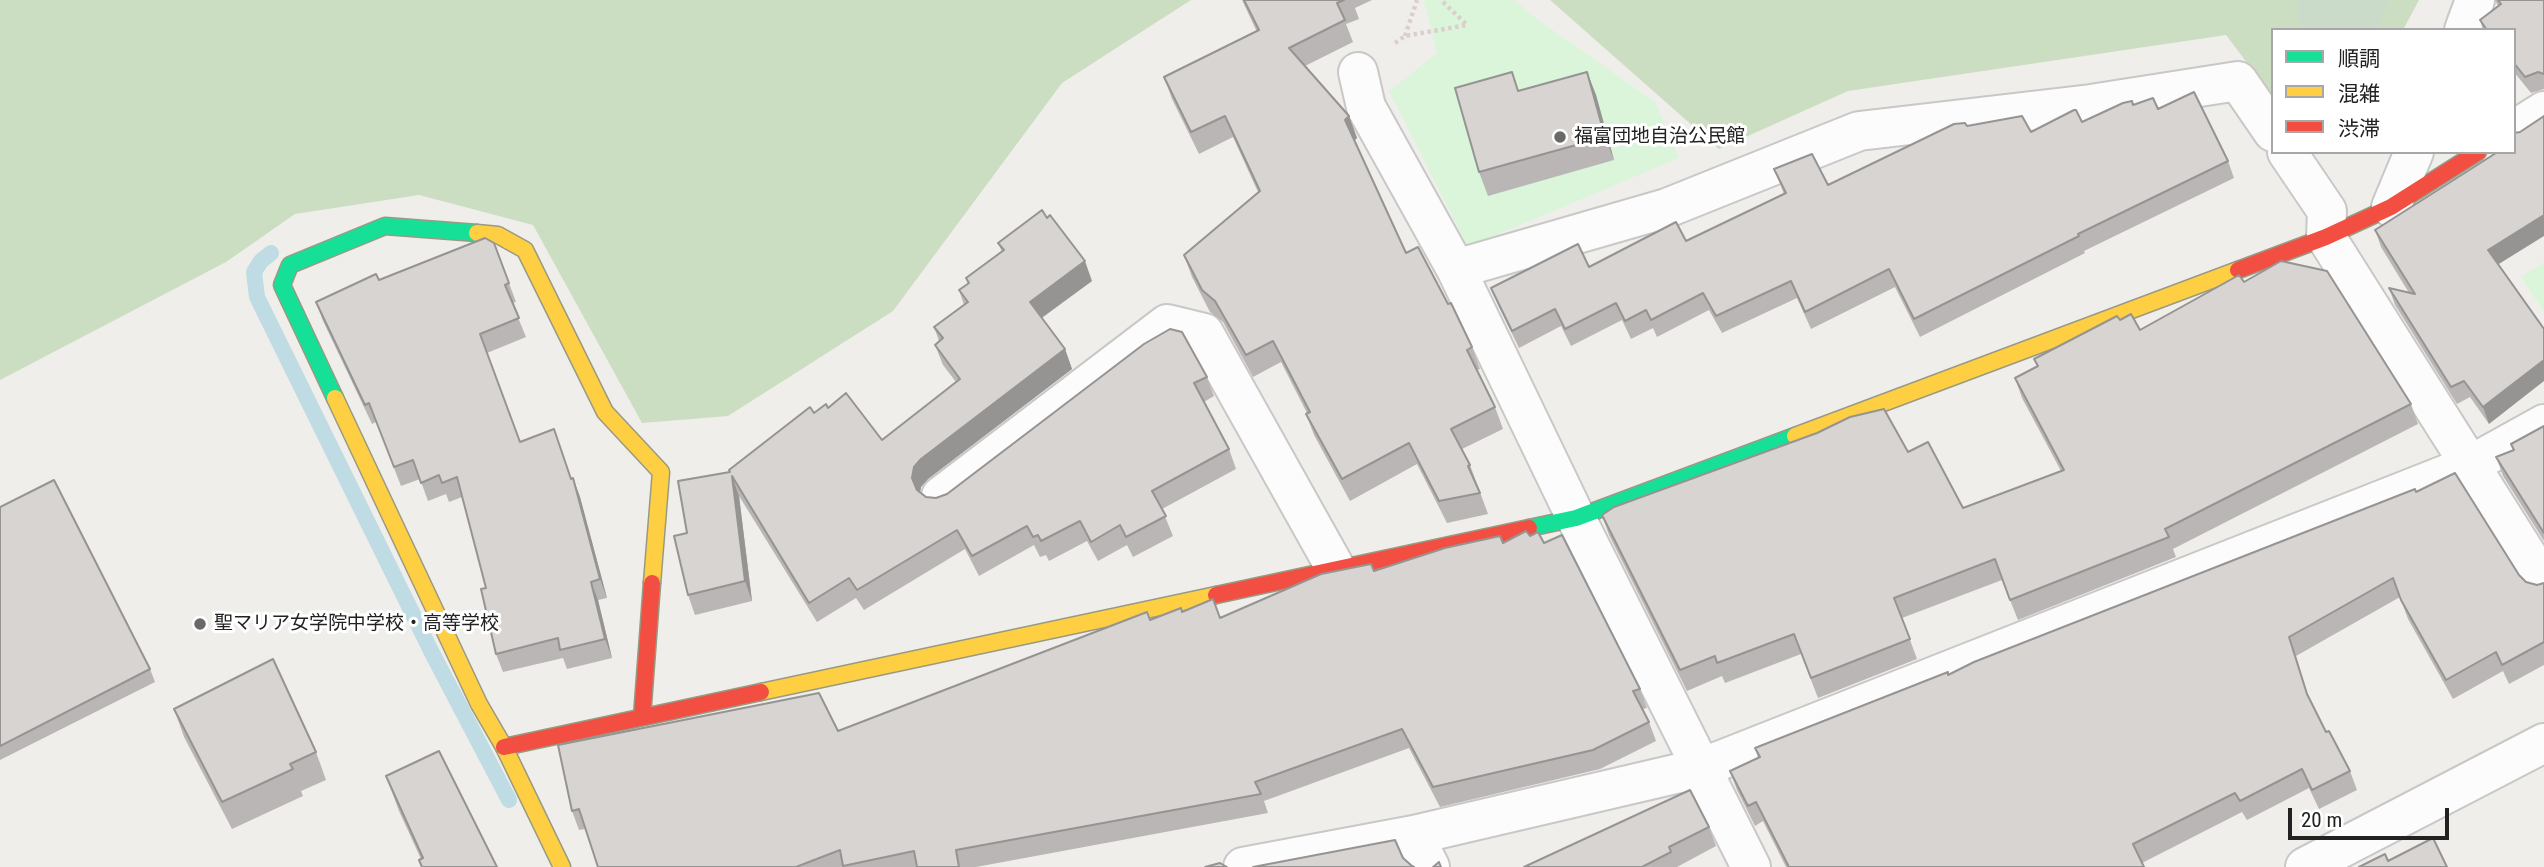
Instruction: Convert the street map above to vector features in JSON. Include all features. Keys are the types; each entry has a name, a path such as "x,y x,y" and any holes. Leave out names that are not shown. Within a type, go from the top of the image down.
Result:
{"street":[{"path":"2466,28 2475,0"},
{"path":"1359,72 1366,107 1456,269 1576,518 1751,867"},
{"path":"1456,269 1667,208 1859,131 2091,104 2238,81 2271,129"},
{"path":"2516,129 2544,111"},
{"path":"2288,154 2327,211 2326,237 2544,582"},
{"path":"2391,207 2413,154"},
{"path":"504,747 1576,518 2326,237 2391,207 2475,154"},
{"path":"562,867 504,747 479,704 282,285 290,265 385,226 498,235 525,250 605,412 661,472 642,718"},
{"path":"942,496 1167,324 1204,333 1336,569"},
{"path":"1243,867 1422,851 1702,768 2470,465 2544,424"},
{"path":"2305,867 2544,743"}],"path":[{"path":"1417,0 1405,36 1467,25 1441,0"}],"green space":[{"path":"0,0 1191,0 1062,83 893,311 728,416 642,423 533,225 419,195 295,214 226,262 0,380"},
{"path":"1424,0 1514,0 1655,102 1679,158 1468,247 1389,91 1437,53"},
{"path":"1550,0 2419,0 2404,28 2271,28 2271,94 2226,35 1848,91 1719,149"},
{"path":"2298,0 2388,0 2377,28 2301,28 2298,18"},
{"path":"2544,262 2544,312 2521,277"}],"building":[{"path":"1244,0 1344,0 1337,3 1345,20 1289,48 1349,116 1345,120 1406,253 1418,247 1448,304 1451,303 1472,347 1467,350 1495,407 1451,429 1470,465 1468,466 1480,493 1439,501 1409,443 1342,479 1306,414 1310,412 1273,341 1246,355 1215,301 1202,290 1184,255 1260,191 1225,116 1191,132 1164,77 1259,30"},
{"path":"2498,0 2544,0 2544,74 2538,72 2525,77 2516,66 2516,28 2486,28 2480,20 2501,4"},
{"path":"1512,72 1518,91 1587,72 1605,137 1479,172 1455,88"},
{"path":"2194,92 2228,161 2078,234 2079,236 1914,319 1889,269 1805,312 1791,281 1716,316 1703,293 1651,320 1646,310 1625,321 1616,303 1565,329 1555,309 1512,331 1491,288 1578,244 1589,267 1676,222 1686,241 1786,193 1774,169 1812,154 1828,185 1954,124 1965,123 1967,126 2022,116 2031,132 2074,110 2082,122 2123,103 2132,101 2133,105 2153,98 2158,109"},
{"path":"2544,116 2544,215 2488,250 2544,329 2544,360 2483,407 2464,381 2451,387 2389,288 2415,294 2375,230 2494,154 2516,154 2516,133"},
{"path":"1042,210 1047,218 1050,215 1085,261 1030,302 1065,349 921,459 914,467 912,478 917,490 926,497 936,498 947,494 1144,344 1170,329 1182,332 1207,377 1194,383 1229,449 1152,491 1166,516 1126,537 1120,525 1091,542 1080,521 1041,541 1038,535 1033,537 1027,526 972,556 957,530 857,590 849,578 809,603 732,476 745,581 688,595 674,536 687,533 678,481 730,472 729,470 810,407 814,413 826,404 828,408 846,393 882,440 960,379 935,345 943,338 934,327 968,302 959,290 969,283 966,278 1004,250 998,243"},
{"path":"485,238 494,243 509,283 505,285 519,318 480,334 520,442 554,429 571,479 573,478 600,579 591,582 605,639 560,650 558,638 496,654 481,589 486,588 457,477 442,483 439,475 421,483 413,460 394,467 369,403 365,405 316,302 376,274 379,280"},
{"path":"2281,261 2327,271 2411,404 2165,529 2169,537 2010,600 1995,559 1894,598 1910,639 1811,678 1794,634 1717,663 1715,656 1680,670 1602,515 1614,507 1817,433 1850,417 1884,409 1908,452 1928,442 1963,508 2064,470 2015,378 2038,366 2034,359 2117,316 2120,320 2131,314 2140,330 2239,275 2244,282"},
{"path":"2544,426 2544,533 2496,457 2514,450 2511,444"},
{"path":"2455,473 2519,575 2526,582 2537,585 2544,583 2544,642 2502,665 2496,652 2446,680 2401,600 2393,578 2289,637 2307,694 2350,771 2312,790 2302,769 2240,801 2235,793 2133,844 2144,867 1789,867 1756,802 1748,806 1730,771 1760,757 1755,748 1948,672 1948,675 1974,662 2415,489 2416,492"},
{"path":"54,480 150,669 0,746 0,507"},
{"path":"1526,531 1530,536 1538,532 1544,543 1562,535 1640,689 1633,691 1649,722 1593,750 1433,787 1402,729 1255,782 1261,794 956,850 959,867 917,867 914,851 843,866 840,850 796,867 598,867 579,809 572,811 558,745 819,693 838,731 1147,612 1150,620 1181,608 1182,612 1213,599 1220,618 1321,574 1371,564 1374,571 1445,548 1500,536 1503,543"},
{"path":"273,659 316,752 290,764 293,769 222,802 174,709"},
{"path":"439,751 497,867 422,867 419,860 423,858 386,776"},
{"path":"1690,790 1709,827 1669,847 1671,852 1642,867 1524,867"},
{"path":"2433,838 2447,867 2359,867 2385,854 2388,861"},
{"path":"1395,840 1403,858 1414,867 1253,867"},
{"path":"1220,863 1227,867 1205,867"}],"waterway":[{"path":"271,253 261,261 254,272 257,297 431,651 509,800"}],"traffic: fast":[{"path":"335,398 282,285 290,265 385,226 477,233"},
{"path":"1529,528 1576,518 1795,436"}],"traffic: slow":[{"path":"477,233 498,235 525,250 605,412 661,472 652,583"},
{"path":"1795,436 2238,270"},
{"path":"335,398 479,704 504,747 562,867"},
{"path":"761,692 1216,595"}],"traffic: jam":[{"path":"2238,270 2326,237 2391,207 2475,154"},
{"path":"1216,595 1529,528"},
{"path":"642,717 652,583"},
{"path":"504,747 761,692"}],"place":[{"name":"福富団地自治公民館","path":"1560,137"},
{"name":"聖マリア女学院中学校・高等学校","path":"200,624"}]}
